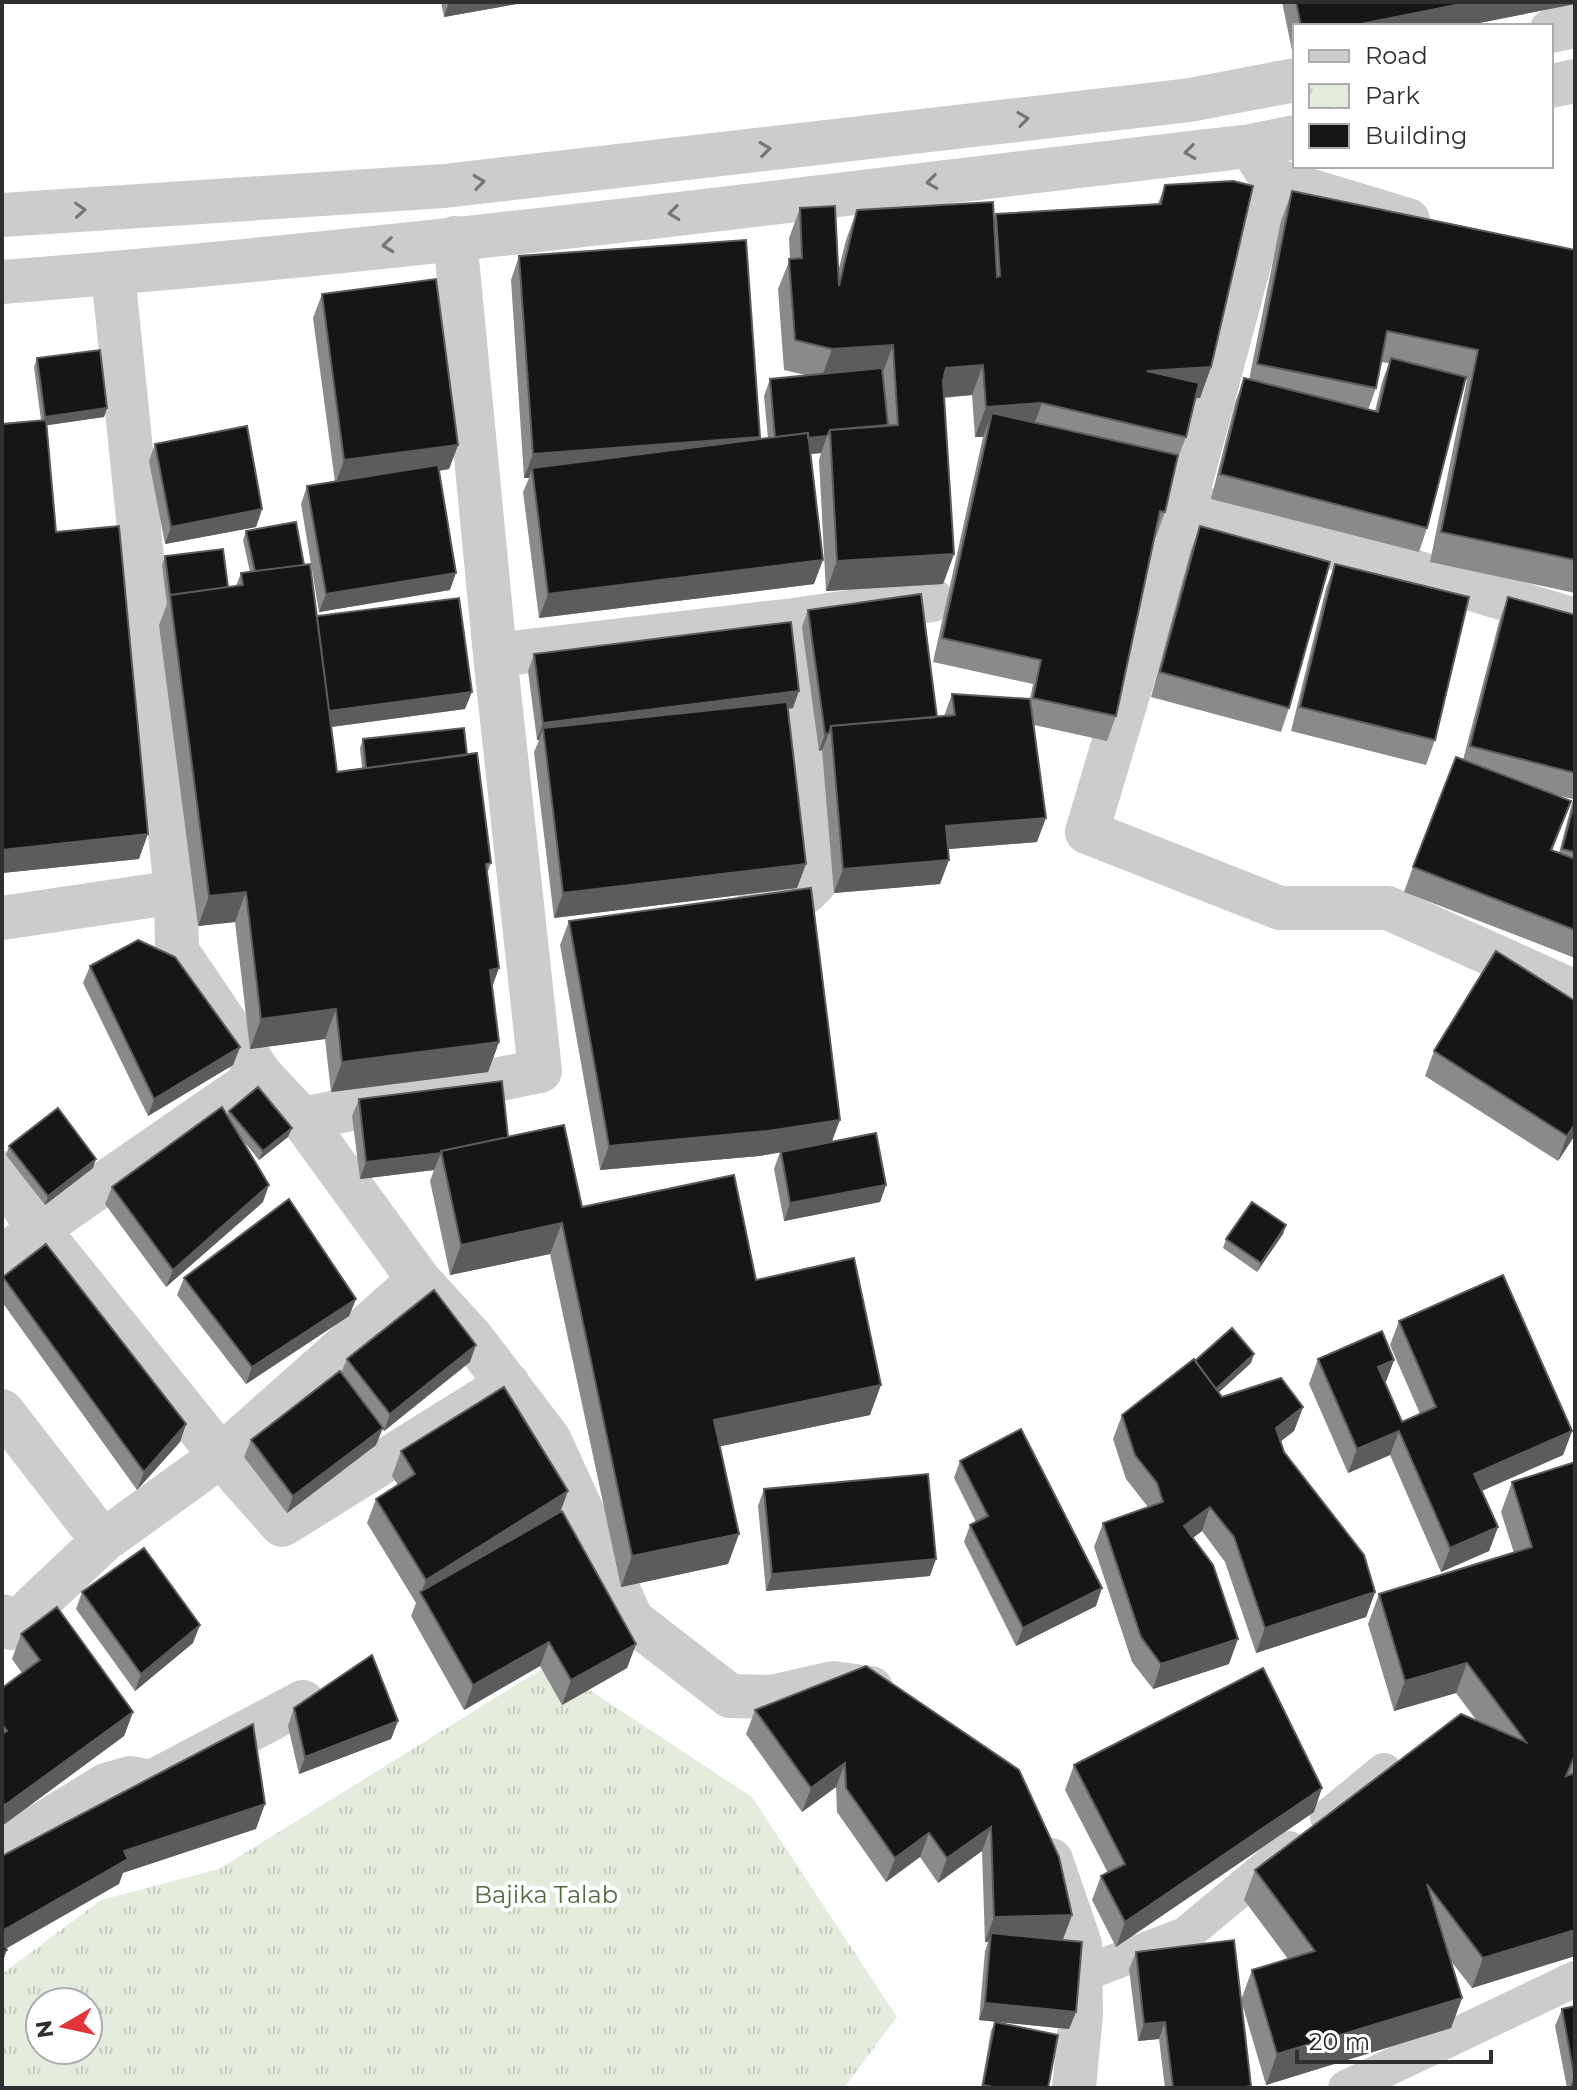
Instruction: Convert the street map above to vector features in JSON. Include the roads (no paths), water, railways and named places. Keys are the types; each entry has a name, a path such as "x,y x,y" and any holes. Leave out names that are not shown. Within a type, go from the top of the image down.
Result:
{"street":[{"path":"1553,31 1575,26"},
{"path":"2,215 444,186 1190,100 1293,80"},
{"path":"1553,86 1575,81"},
{"path":"1293,138 1261,162 1185,503 1087,832 1280,908 1388,908 1575,992"},
{"path":"2,282 1261,162 1439,230"},
{"path":"302,1119 540,1071 495,655 455,238"},
{"path":"113,273 176,892 177,951 261,1075 302,1119 419,1280 472,1338 549,1439 632,1620 730,1696 772,1697 833,1683 869,1687 905,1705"},
{"path":"1185,503 1575,620"},
{"path":"495,655 794,620 932,600"},
{"path":"726,912 788,902 811,891 825,869 794,620"},
{"path":"2,918 176,892"},
{"path":"525,942 571,935"},
{"path":"2,1259 38,1229 261,1075"},
{"path":"2,1173 38,1229 221,1456 282,1525 508,1384"},
{"path":"5,1627 103,1541 221,1456 419,1280"},
{"path":"2,1411 103,1541"},
{"path":"2,1849 106,1785 131,1778 152,1782 303,1702"},
{"path":"1036,1819 1080,1944 1081,2014 1074,2088"}],"lane":[{"path":"1080,1975 1185,1935 1384,1771"},
{"path":"1346,2088 1575,1979"}],"park label":[{"name":"Bajika Talab","path":"546,1894"}]}
